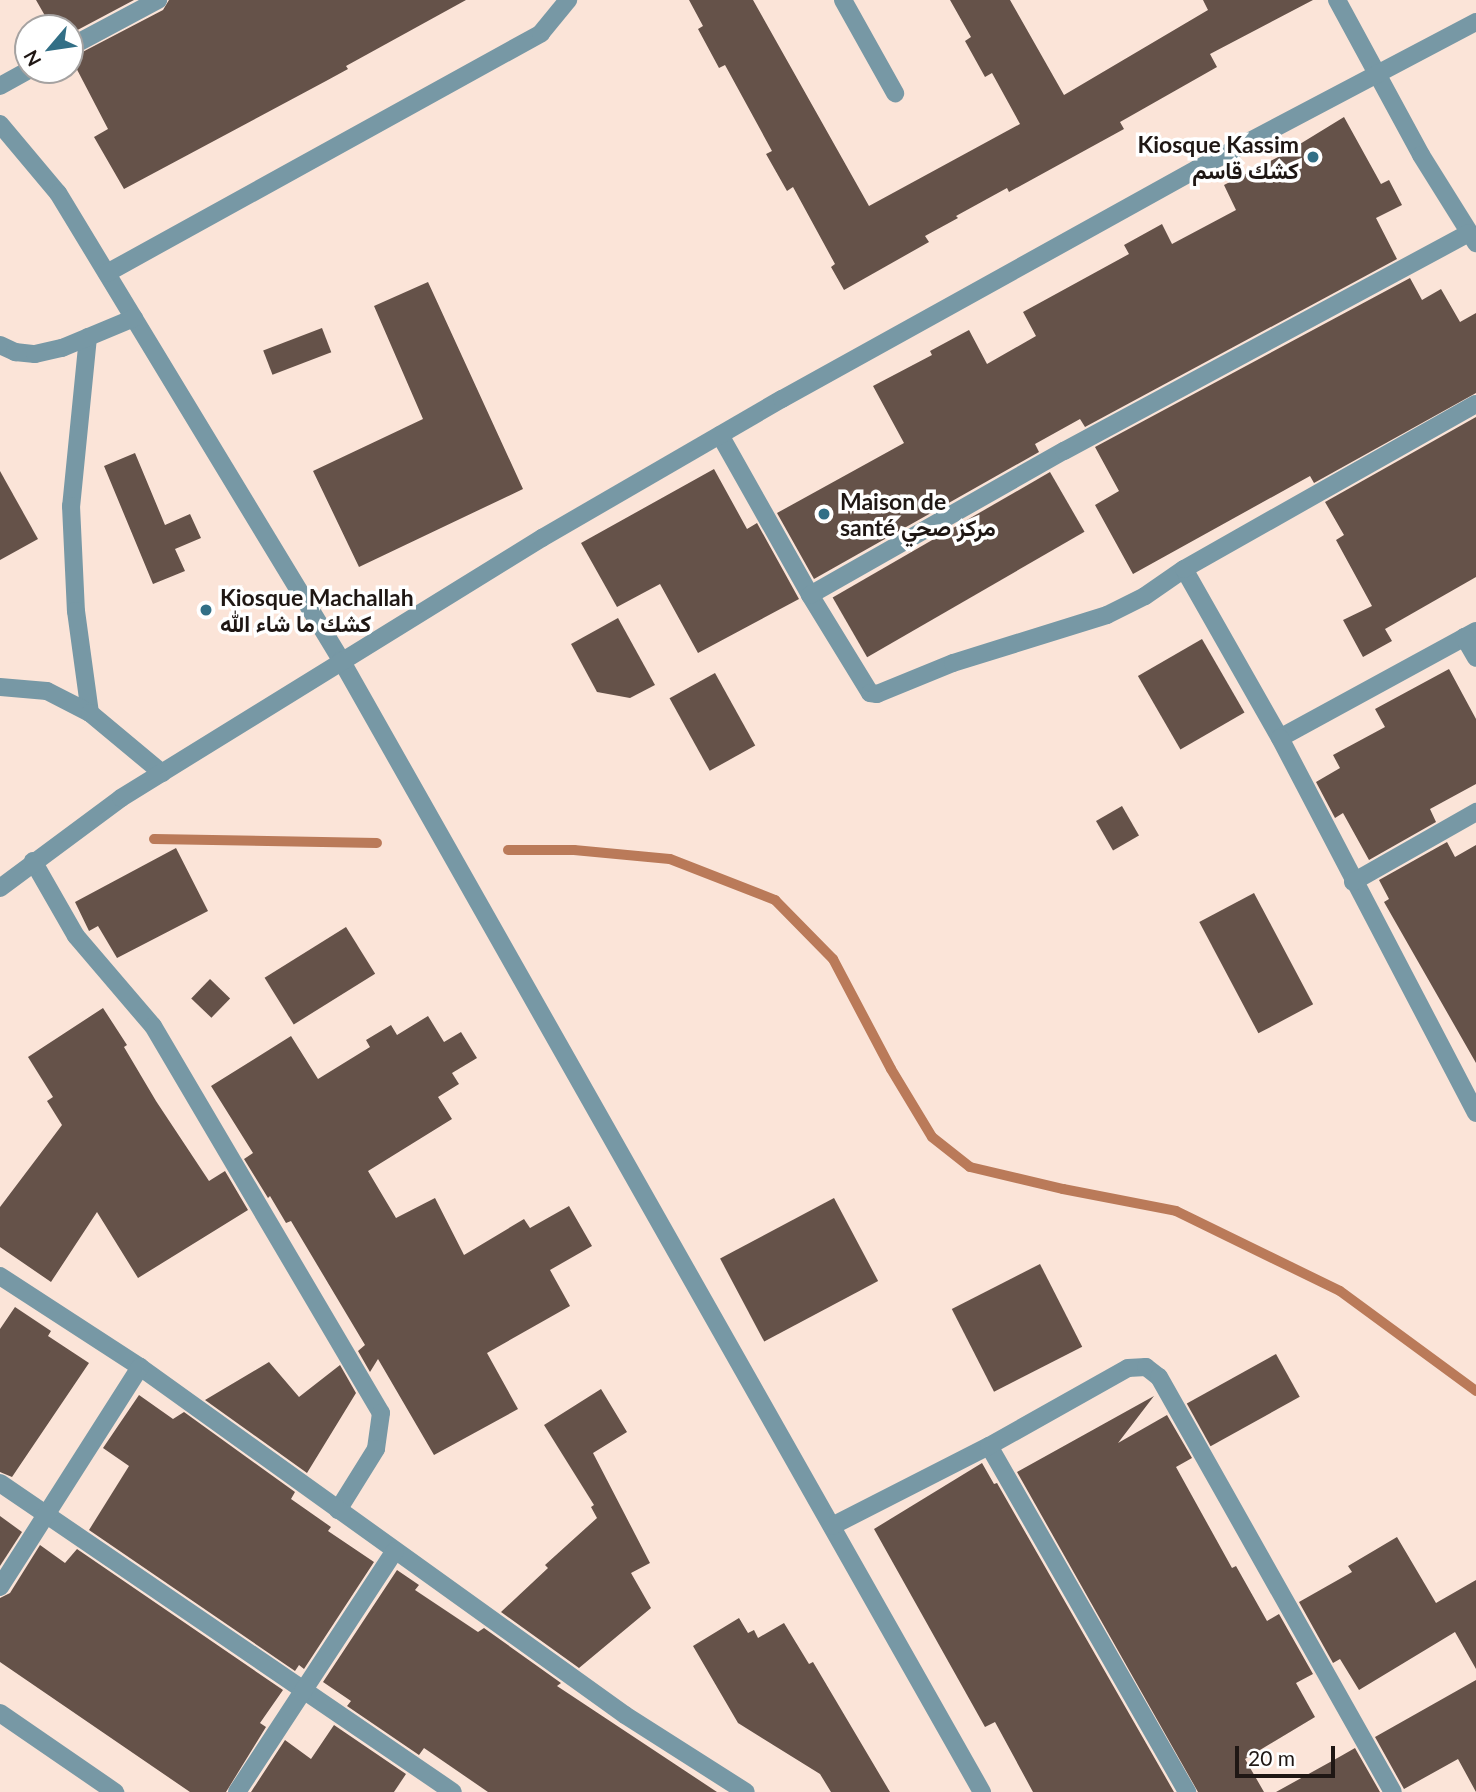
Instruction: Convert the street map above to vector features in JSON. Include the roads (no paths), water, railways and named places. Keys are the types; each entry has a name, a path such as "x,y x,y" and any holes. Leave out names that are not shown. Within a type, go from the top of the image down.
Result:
{"street":[{"path":"84,40 158,0"},
{"path":"107,273 541,33 568,0"},
{"path":"843,0 895,93"},
{"path":"810,595 1064,451 1473,238 1420,155 1337,0"},
{"path":"0,888 33,861 162,773 341,660 720,435 1197,169 1476,22"},
{"path":"0,124 58,192 341,660 982,1792"},
{"path":"0,345 15,352 35,354 62,348 134,318"},
{"path":"88,337 71,506 76,611 90,713"},
{"path":"720,435 864,688 877,694 953,663 1107,615 1145,596 1184,569 1476,404"},
{"path":"1184,569 1280,738 1476,1113"},
{"path":"1280,738 1470,634 1476,658"},
{"path":"0,687 47,691 90,713 162,773"},
{"path":"1353,882 1476,812"},
{"path":"33,861 76,936 153,1026 381,1413 376,1449 338,1510"},
{"path":"0,1276 140,1367 625,1715 747,1792"},
{"path":"0,1587 140,1367"},
{"path":"832,1526 989,1446 1128,1368 1146,1367 1159,1377 1394,1792"},
{"path":"989,1446 1187,1792"},
{"path":"0,1483 453,1792"},
{"path":"237,1792 395,1551"},
{"path":"0,1713 115,1792"}],"waterway":[{"path":"154,839 377,843"},
{"path":"508,850 574,850 670,859 775,900 833,959 891,1069 932,1137 970,1167 1176,1211 1340,1291 1476,1391"}],"place":[{"name":"Kiosque Kassim كشك قاسم","path":"1313,157"},
{"name":"Maison de santé مركز صحي","path":"824,514"},
{"name":"Kiosque Machallah كشك ما شاء الله","path":"206,610"}]}
